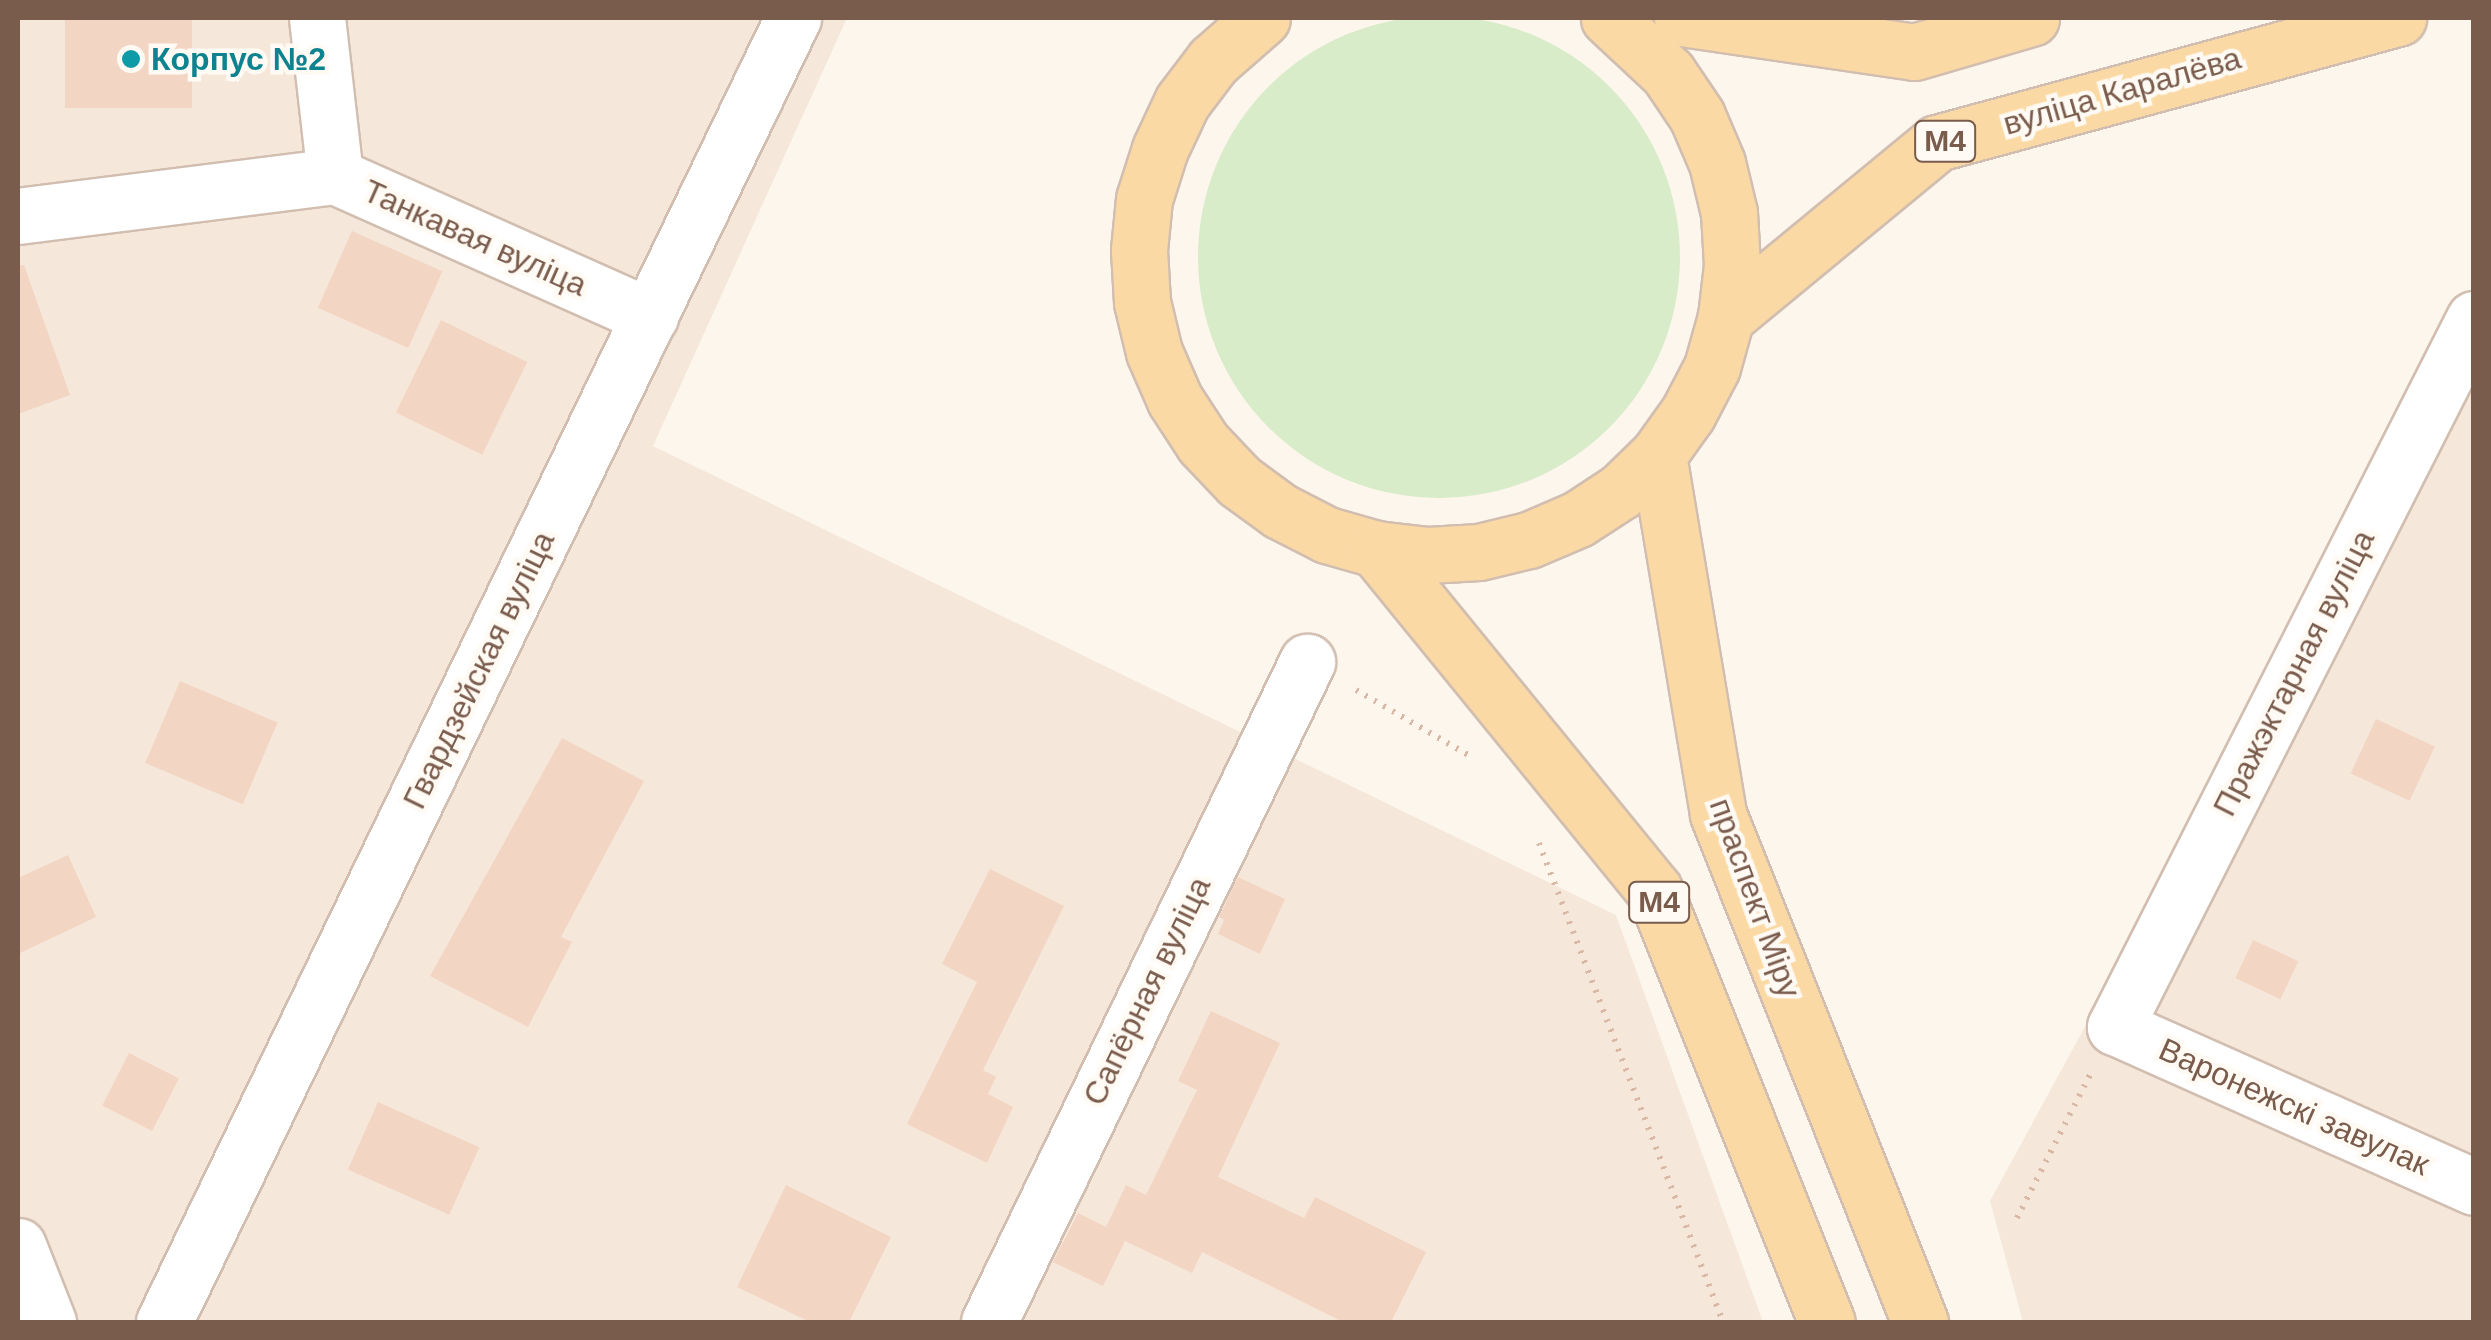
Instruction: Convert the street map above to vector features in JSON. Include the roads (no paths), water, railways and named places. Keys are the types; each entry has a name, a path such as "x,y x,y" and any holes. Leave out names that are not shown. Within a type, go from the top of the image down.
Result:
{"main road":[{"path":"1262,18 1209,39 1144,198 1139,250 1142,302 1154,352 1175,400 1203,443 1239,481 1280,512 1327,534 1376,550 1428,555 1479,552 1529,540 1592,510 1620,491 1658,455 1688,413 1712,367 1726,317 1732,265 1729,213 1717,163 1697,116 1668,73 1609,18"},
{"path":"1682,18 1914,52 2031,18"},
{"name":"вуліца Каралёва","path":"1726,317 1937,144 2215,64 2398,18"},
{"name":"праспект Міру","path":"1658,455 1718,814 1920,1322"},
{"name":"М4","path":"1376,550 1654,890 1828,1322"}],"street":[{"name":"Танкавая вуліца","path":"317,18 334,176 650,316"},
{"name":"Гвардзейская вуліца","path":"164,1322 793,18"},
{"path":"18,216 334,176"},
{"name":"Пражэктарная вуліца","path":"2115,1027 2474,320"},
{"name":"Сапёрная вуліца","path":"989,1322 1307,662"},
{"name":"Варонежскі завулак","path":"2115,1027 2474,1187"},
{"path":"18,1246 48,1322"}],"place":[{"name":"Корпус №2","path":"131,59"}]}
